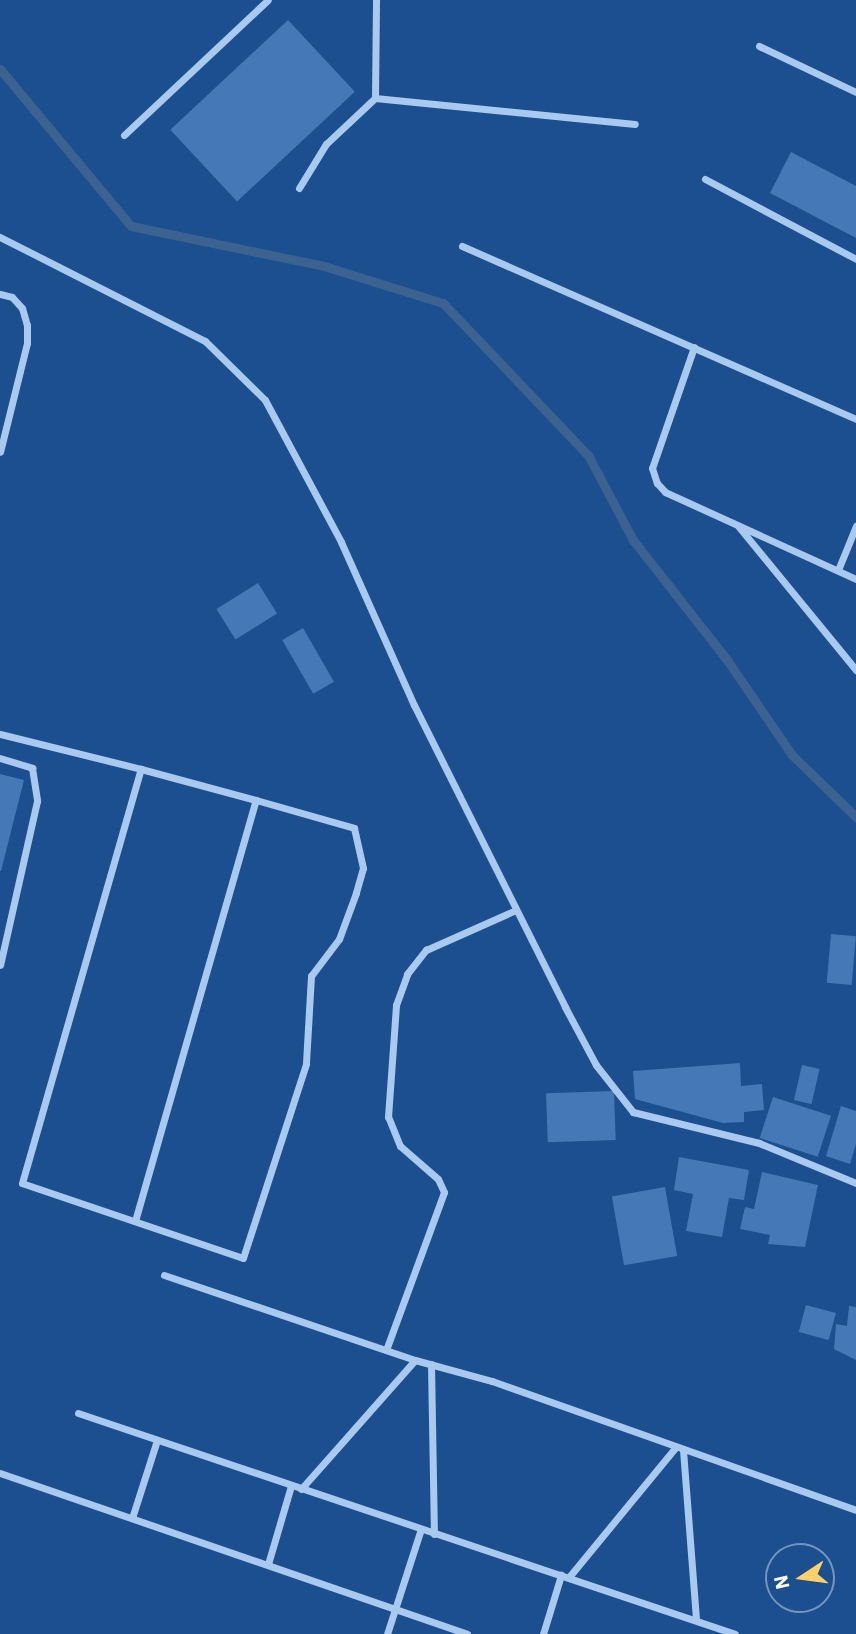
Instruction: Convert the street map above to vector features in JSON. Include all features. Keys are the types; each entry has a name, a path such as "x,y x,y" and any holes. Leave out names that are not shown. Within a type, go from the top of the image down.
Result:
{"street":[{"path":"124,135 268,0"},
{"path":"299,188 327,144 375,98 376,0"},
{"path":"760,46 856,92"},
{"path":"375,98 635,124"},
{"path":"705,179 856,260"},
{"path":"0,237 205,341 265,400 341,542 414,705 596,1065 634,1112 759,1143 856,1183"},
{"path":"462,246 856,419"},
{"path":"0,294 12,297 22,309 27,334 0,452"},
{"path":"694,347 652,468 665,492 856,579"},
{"path":"738,525 856,670"},
{"path":"838,570 856,526"},
{"path":"0,734 141,769 354,828 363,868 339,939 311,976 306,1064 243,1258 22,1183 141,769"},
{"path":"0,758 32,768 37,801 0,965"},
{"path":"135,1221 256,800"},
{"path":"386,1350 444,1192 438,1180 400,1146 388,1117 396,1005 407,974 426,950 516,910"},
{"path":"164,1275 415,1360 492,1381 856,1510"},
{"path":"301,1489 415,1360"},
{"path":"431,1364 434,1534"},
{"path":"78,1413 735,1634"},
{"path":"132,1518 158,1440"},
{"path":"569,1577 679,1449"},
{"path":"679,1449 696,1620"},
{"path":"0,1473 467,1634"},
{"path":"268,1564 291,1486"},
{"path":"387,1634 421,1529"},
{"path":"543,1634 561,1575"},
{"path":"707,1634 710,1625"}],"building":[{"path":"288,20 355,92 237,201 170,130"},
{"path":"791,152 856,186 856,238 770,193"},
{"path":"258,583 277,614 236,639 216,609"},
{"path":"303,628 334,682 313,694 282,640"},
{"path":"0,774 24,780 1,871 0,871"},
{"path":"831,934 856,936 852,985 827,983"},
{"path":"740,1063 741,1086 762,1084 764,1110 744,1112 744,1122 723,1123 635,1099 633,1071"},
{"path":"802,1065 820,1069 811,1104 794,1100"},
{"path":"614,1091 616,1140 548,1142 546,1093"},
{"path":"773,1097 831,1116 818,1157 760,1138"},
{"path":"841,1106 856,1111 856,1144 850,1164 826,1156"},
{"path":"679,1157 749,1170 744,1200 729,1198 722,1237 686,1231 693,1194 674,1190"},
{"path":"762,1172 818,1185 805,1247 768,1244 770,1235 740,1229 745,1207 754,1209"},
{"path":"665,1187 677,1256 624,1265 612,1196"},
{"path":"806,1305 836,1313 829,1340 799,1332"},
{"path":"849,1306 856,1307 856,1360 834,1349 836,1324 847,1326"}],"waterway":[{"path":"0,69 131,226 324,266 443,303 588,455 633,540 727,660 792,755 856,817"}]}
